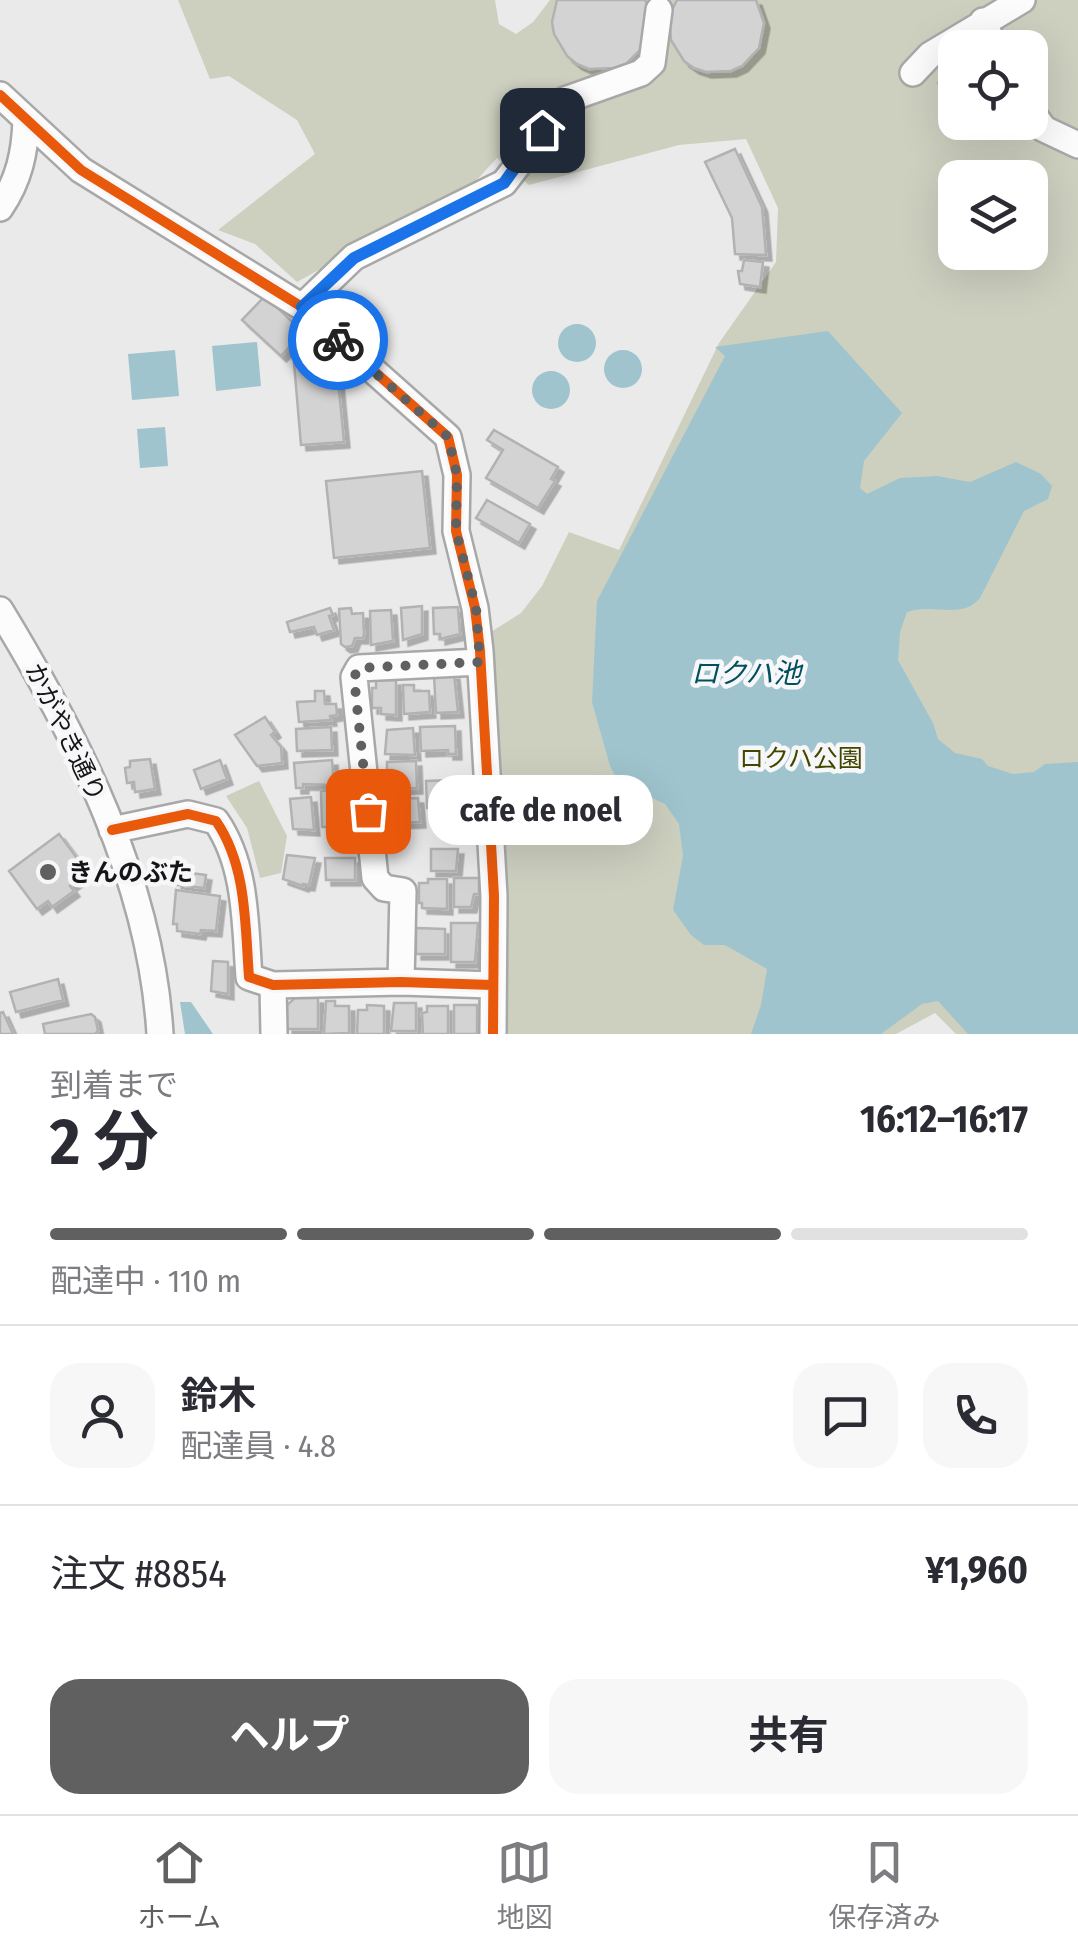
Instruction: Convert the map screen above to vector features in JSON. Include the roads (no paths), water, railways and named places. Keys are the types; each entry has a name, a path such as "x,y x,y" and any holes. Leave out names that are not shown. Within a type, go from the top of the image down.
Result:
{"street":[{"path":"913,72 930,54 1022,0"},
{"path":"302,307 354,258 504,183 554,109 565,100 641,73 652,62 659,10"},
{"path":"983,21 987,30"},
{"path":"0,95 80,170 302,307 448,437 457,475 456,531 476,608 494,896 493,1034"},
{"path":"0,208 19,173 26,120"},
{"path":"1048,131 1078,144"},
{"name":"かがやき通り","path":"0,610 36,669 112,830 136,905 160,1034"},
{"path":"401,982 403,892 384,888 375,878 354,677 359,668 480,662"},
{"path":"112,830 188,814 216,821 227,836 242,888 249,977 273,985 492,984"},
{"path":"273,985 274,1034"}],"water":[{"path":"577,324 590,330 596,343 590,356 577,362 564,356 558,343 564,330"},
{"name":"ロクハ池","path":"828,331 902,413 864,461 860,488 867,494 900,478 937,476 970,482 1016,462 1041,474 1052,486 1048,499 1024,511 973,605 956,610 907,612 900,632 898,660 938,739 955,753 982,759 988,766 1013,774 1034,772 1045,764 1078,762 1078,1034 968,1034 938,1001 922,1004 881,1034 751,1034 767,969 725,945 704,945 691,935 673,910 683,856 679,824 665,804 619,783 610,766 592,702 597,601 725,356 715,347"},
{"path":"257,342 261,386 216,391 212,346"},
{"path":"175,350 179,396 132,400 128,354"},
{"path":"623,350 636,356 642,369 636,382 623,388 610,382 604,369 610,356"},
{"path":"551,371 564,377 570,390 564,403 551,409 538,403 532,390 538,377"},
{"path":"165,427 168,466 140,468 137,429"},
{"path":"180,1002 191,1002 213,1034 185,1034"}],"place":[{"name":"cafe de noel","path":"368,811"},
{"name":"きんのぶた","path":"48,872"}],"park label":[{"name":"ロクハ公園","path":"801,758"}]}
